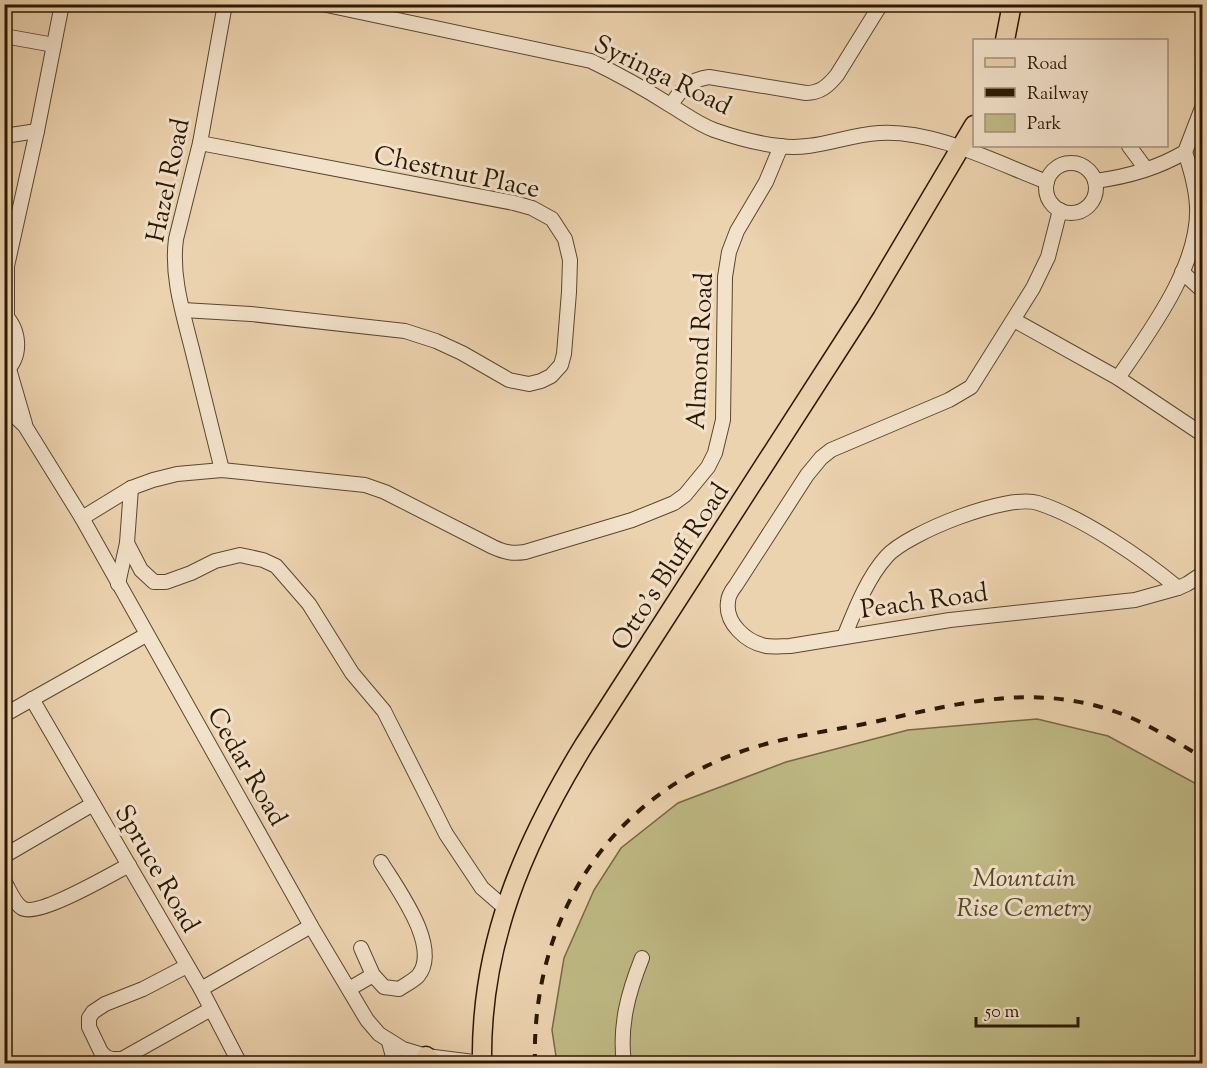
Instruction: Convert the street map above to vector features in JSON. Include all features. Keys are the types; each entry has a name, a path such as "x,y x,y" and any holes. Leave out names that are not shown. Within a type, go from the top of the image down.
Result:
{"main road":[{"path":"1005,39 1011,4"},
{"name":"Otto's Bluff Road","path":"482,1063 482,1020 486,982 497,935 510,892 555,794 866,307 973,128"}],"street":[{"path":"7,371 16,357 18,342 15,328 6,315 6,268 37,131 62,4"},
{"name":"Hazel Road","path":"222,470 183,310 174,266 174,254 200,144 225,4"},
{"name":"Syringa Road","path":"322,4 385,11 591,61 618,74 691,119 715,130 781,146 808,147 862,135 903,133 943,141 1047,183"},
{"path":"671,105 680,90 689,82 709,77 806,93 824,88 837,75 881,4"},
{"path":"4,36 54,45"},
{"path":"1118,378 1146,337 1191,252 1197,228 1197,207 1194,181 1185,152 1203,108"},
{"path":"4,136 37,131"},
{"name":"Chestnut Place","path":"183,310 251,314 405,331 454,349 519,384 529,384 550,376 561,365 566,338 570,260 560,228 544,214 514,203 200,144"},
{"name":"Almond Road","path":"82,518 131,488 153,480 177,474 222,470 364,485 386,492 493,547 514,554 632,520 674,503 694,483 715,453 723,420 725,277 729,252 737,231 766,182 781,146"},
{"path":"1130,147 1146,170"},
{"path":"1095,181 1146,170 1185,152"},
{"path":"1070,163 1086,168 1095,181 1096,192 1090,204 1077,212 1060,210 1050,200 1047,183 1056,169 1070,163"},
{"path":"844,637 790,646 767,646 753,642 744,636 728,614 729,596 807,475 821,458 831,450 949,400 971,387 1014,320 1048,257 1060,210"},
{"path":"1182,272 1203,290"},
{"path":"1014,320 1118,378 1203,434"},
{"name":"Cedar Road","path":"7,371 26,426 82,518 311,926 367,1020 389,1042 431,1060 482,1063"},
{"name":"Cedar Road","path":"4,406 26,426"},
{"path":"118,584 127,543 131,488"},
{"name":"Peach Road","path":"844,637 866,589 886,557 913,538 970,513 1005,502 1021,500 1037,502 1083,524 1140,560 1178,588"},
{"path":"127,543 141,570 154,582 166,582 216,561 240,555 263,560 276,566 309,604 352,673 384,711 446,834 482,888 505,908"},
{"name":"Peach Road","path":"844,637 1016,612 1136,600 1178,588 1203,574"},
{"path":"4,715 146,635"},
{"name":"Spruce Road","path":"32,699 201,990 240,1064"},
{"path":"4,856 93,804"},
{"path":"361,948 374,975 384,987 399,989 418,975 424,961 424,943 419,928 381,862"},
{"path":"4,881 18,904 23,909 33,911 77,892 129,865"},
{"path":"201,990 311,926"},
{"path":"624,1064 622,1038 626,1007 642,958"},
{"path":"187,966 143,989 99,1007 89,1018 93,1038 105,1057 122,1059 212,1010"},
{"path":"349,989 374,975"},
{"path":"389,1042 395,1064"}],"green space":[{"name":"Mountain Rise Cemetry","path":"1037,719 1108,736 1202,787 1202,1063 557,1063 552,1030 564,958 594,890 621,848 678,803 786,762 908,730"}],"railway":[{"path":"535,1064 537,1012 546,963 563,916 585,873 615,835 650,801 692,773 740,752 786,739 963,703 1027,697 1060,699 1093,705 1127,716 1202,757"}]}
